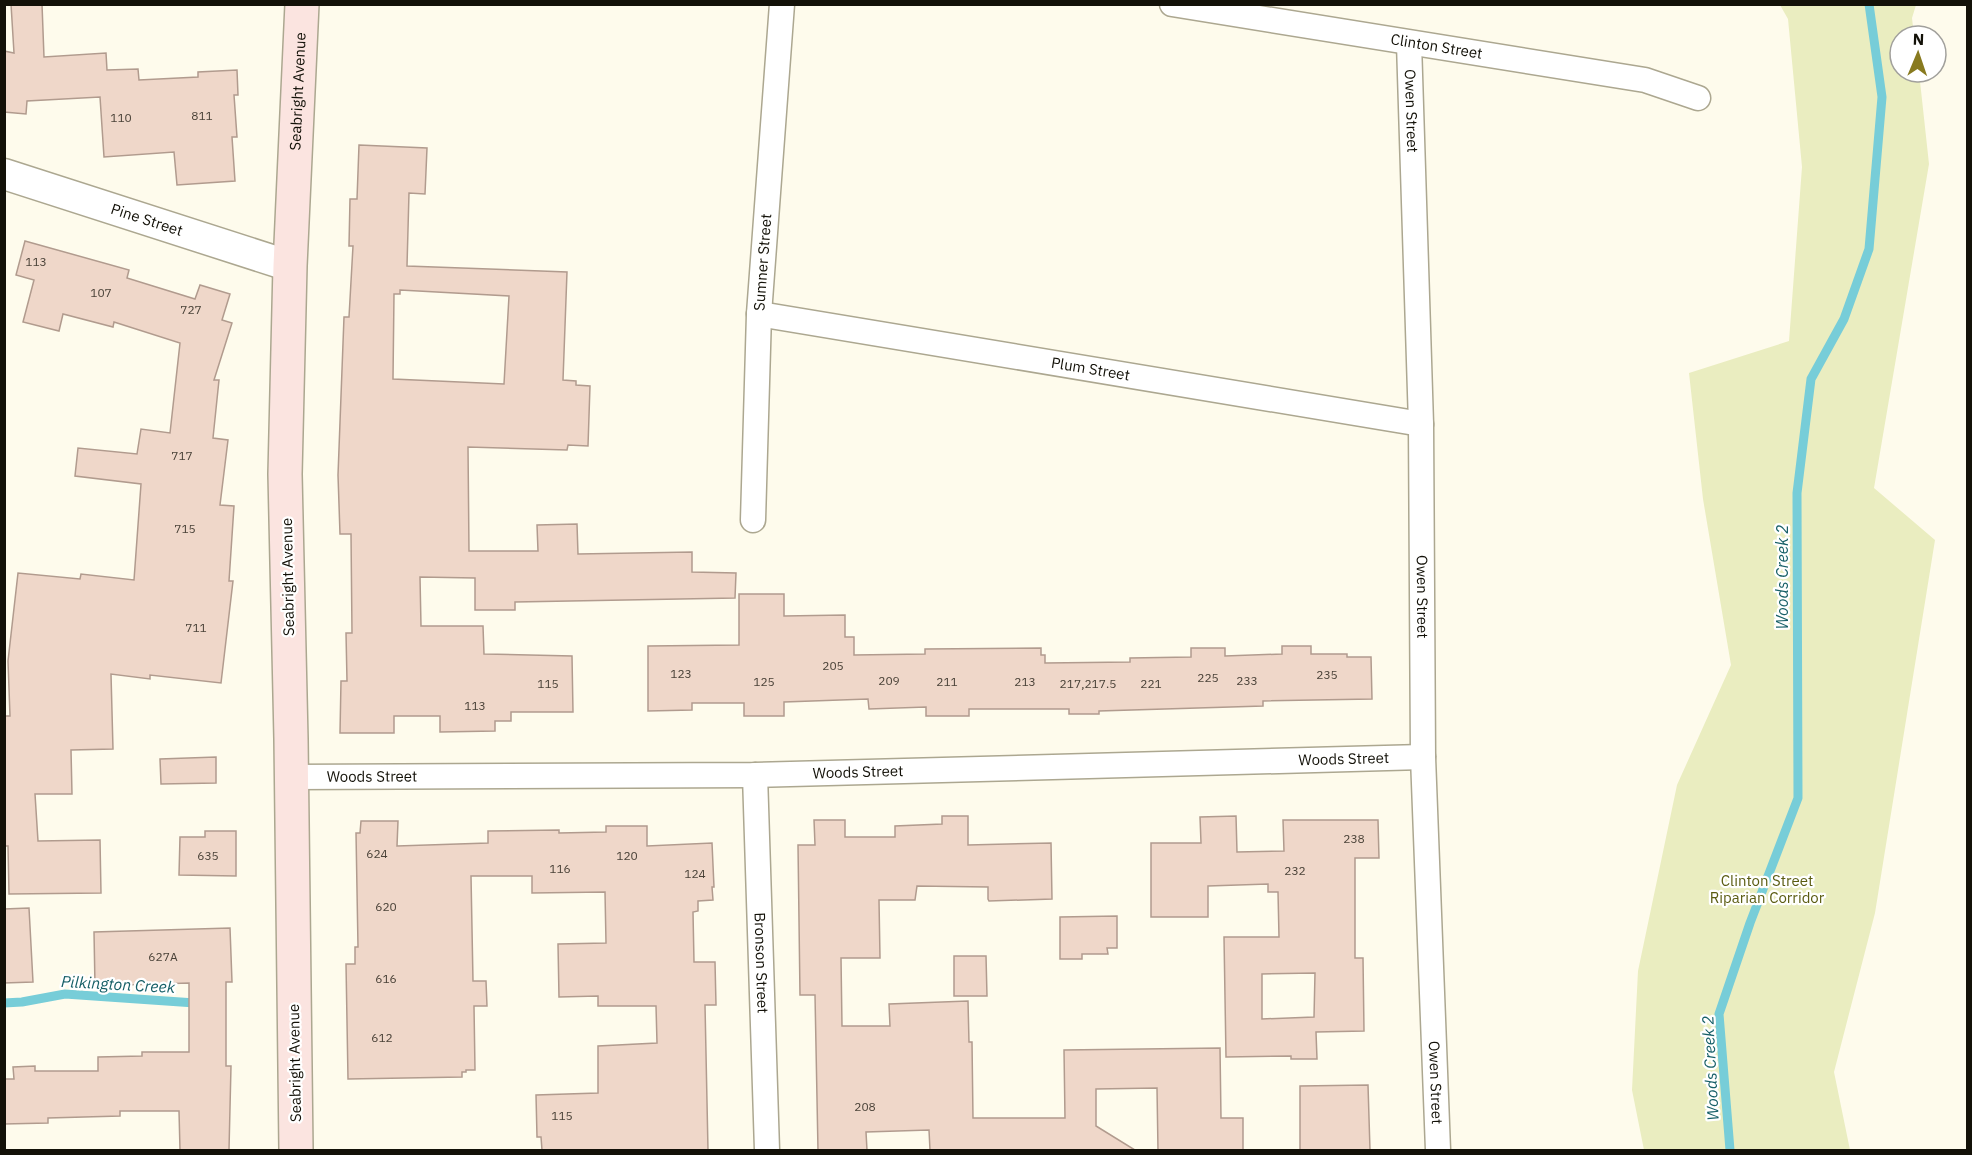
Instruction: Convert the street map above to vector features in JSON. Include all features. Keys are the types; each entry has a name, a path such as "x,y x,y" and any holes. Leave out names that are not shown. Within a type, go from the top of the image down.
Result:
{"main road":[{"name":"Seabright Avenue","path":"296,1150 285,474 290,266 302,4"}],"street":[{"name":"Sumner Street","path":"753,520 759,314 782,4"},
{"name":"Clinton Street","path":"1172,4 1249,11 1409,43 1549,63 1645,80 1698,98"},
{"name":"Owen Street","path":"1409,43 1421,424 1423,757 1438,1150"},
{"name":"Pine Street","path":"4,174 290,266"},
{"name":"Plum Street","path":"759,314 1421,424"},
{"name":"Woods Street","path":"291,777 755,776 1423,757"},
{"name":"Bronson Street","path":"755,776 766,1150"}],"green space":[{"name":"Clinton Street Riparian Corridor","path":"1780,5 1916,5 1913,24 1888,24 1888,84 1920,84 1929,164 1874,488 1935,540 1875,913 1834,1072 1850,1150 1644,1150 1632,1090 1638,971 1677,785 1731,665 1703,499 1689,373 1789,341 1802,167 1788,19"}],"building":[{"path":"11,4 42,4 44,57 106,53 107,70 138,69 139,80 198,77 198,72 237,70 238,95 234,95 237,137 232,137 235,181 177,185 174,152 104,157 100,97 27,101 26,114 4,112 4,51 14,53"},
{"path":"359,145 427,148 425,194 409,193 407,266 567,272 563,380 576,381 576,385 590,386 588,446 568,445 567,450 468,447 469,551 538,551 537,525 577,524 578,554 692,552 692,572 736,573 735,598 515,602 515,610 475,610 475,578 420,577 421,626 483,626 484,654 572,656 573,712 511,712 511,721 495,721 495,731 440,732 440,716 394,716 394,733 340,733 341,681 347,681 346,633 352,633 351,534 340,534 338,475 344,317 349,317 353,246 349,246 350,199 357,199","holes":["400,290 509,296 504,384 393,379 394,294 400,294"]},
{"path":"25,241 129,270 127,278 195,299 200,285 230,294 222,320 232,323 214,380 219,380 213,438 228,440 220,505 234,506 229,581 233,581 221,683 150,675 150,679 111,674 113,749 71,750 72,794 35,794 38,841 100,840 101,893 9,894 8,846 4,846 4,716 10,716 8,661 18,573 80,579 81,574 134,580 141,484 75,476 78,448 137,454 141,429 170,433 180,343 114,322 113,327 63,314 59,331 23,322 34,280 16,275"},
{"path":"739,594 784,594 784,616 845,615 845,637 854,637 854,655 925,654 925,649 1041,648 1041,655 1045,655 1045,663 1130,662 1130,658 1191,657 1191,648 1225,648 1225,656 1282,654 1282,646 1311,646 1311,654 1371,657 1372,699 1263,701 1263,706 1099,711 1099,714 1069,714 1069,709 969,709 969,716 926,716 926,707 869,709 868,699 784,702 784,716 744,716 744,703 692,703 692,710 648,711 648,646 739,645"},
{"path":"216,757 216,783 161,784 160,759"},
{"path":"942,816 968,816 968,845 1051,843 1052,899 989,901 988,887 917,886 915,900 879,900 880,958 841,958 842,1026 890,1026 889,1004 968,1001 969,1042 972,1042 973,1118 1065,1118 1064,1050 1220,1048 1221,1118 1243,1118 1243,1150 1158,1150 1157,1088 1096,1089 1096,1126 1135,1150 930,1150 929,1130 866,1132 867,1150 818,1150 815,995 800,995 798,845 815,845 814,820 845,820 845,837 895,837 895,826 942,824"},
{"path":"1236,816 1237,852 1284,851 1283,820 1378,820 1379,858 1355,858 1355,958 1363,958 1364,1031 1316,1032 1317,1059 1291,1059 1291,1056 1226,1057 1224,937 1279,937 1278,892 1268,892 1268,884 1208,886 1208,917 1151,917 1151,843 1201,843 1200,817","holes":["1315,973 1314,1017 1262,1019 1262,974"]},
{"path":"361,821 398,821 397,846 488,843 488,831 606,832 606,826 647,826 647,846 712,843 713,900 698,901 698,911 693,912 694,962 715,962 716,1005 705,1005 708,1150 542,1150 541,1137 537,1137 536,1095 598,1093 598,1046 657,1043 656,1006 598,1006 598,996 559,997 558,944 606,943 605,892 532,893 532,876 471,876 473,981 486,981 487,1006 474,1006 475,1070 462,1072 462,1077 348,1079 346,964 355,964 355,947 358,947 356,833 360,833"},
{"path":"205,831 236,831 236,876 179,875 180,837 205,837"},
{"path":"29,908 33,982 4,983 4,909"},
{"path":"1117,916 1117,948 1107,948 1108,954 1082,954 1082,959 1060,959 1060,917"},
{"path":"230,928 232,982 226,982 226,1066 231,1066 229,1150 180,1150 179,1111 120,1111 120,1116 48,1118 48,1123 4,1124 4,1079 14,1079 13,1067 35,1066 35,1071 98,1071 98,1057 142,1056 142,1052 189,1052 189,983 95,986 94,932"},
{"path":"954,956 986,956 987,996 954,996"},
{"path":"1368,1085 1370,1150 1300,1150 1300,1086"}],"waterway":[{"name":"Woods Creek 2","path":"1730,1150 1719,1014 1750,923 1798,798 1797,493 1811,379 1844,319 1869,249 1882,97 1869,4"},
{"name":"Pilkington Creek","path":"4,1003 65,994 195,1003"}]}
